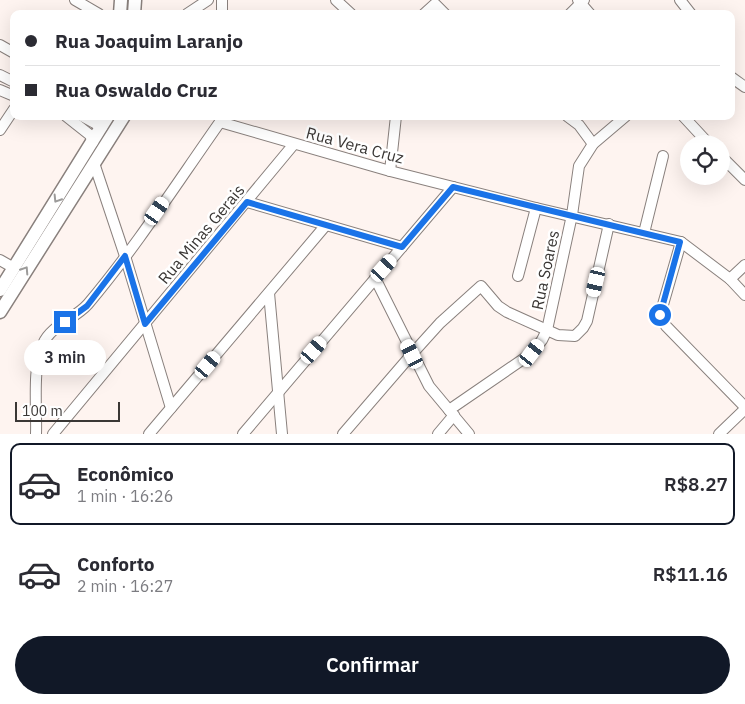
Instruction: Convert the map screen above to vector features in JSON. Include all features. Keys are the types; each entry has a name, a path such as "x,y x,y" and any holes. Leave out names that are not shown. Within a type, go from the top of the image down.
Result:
{"main road":[{"path":"0,312 121,120"},
{"path":"0,290 105,122"},
{"path":"94,163 94,155 104,134 105,122"}],"street":[{"path":"75,0 92,10"},
{"path":"193,10 208,0"},
{"path":"336,0 347,10"},
{"path":"680,0 688,10"},
{"path":"428,10 434,4 441,10"},
{"path":"0,130 10,115"},
{"path":"71,120 90,135 93,142"},
{"path":"36,434 37,357 44,341 53,330 87,306 125,256 219,120"},
{"name":"Rua Vera Cruz","path":"223,120 294,144 390,171 680,242"},
{"path":"390,171 396,120"},
{"path":"572,120 579,125 593,144"},
{"name":"Rua Soares","path":"438,434 451,412 532,353 542,340 546,330 572,215 579,166 593,144 621,120"},
{"path":"687,120 701,135"},
{"name":"Rua Minas Gerais","path":"53,434 294,144"},
{"path":"644,233 663,156"},
{"path":"94,163 125,256 171,408"},
{"path":"730,165 745,180"},
{"path":"242,434 453,187"},
{"path":"247,202 402,247"},
{"path":"518,276 536,208"},
{"path":"343,434 440,324 482,286 498,306 507,312 558,336 574,336 587,321 609,224"},
{"path":"149,434 326,225"},
{"path":"719,434 745,408 666,326 660,315 680,242 730,279 745,294"},
{"path":"0,260 14,268"},
{"path":"730,279 745,265"},
{"path":"375,278 429,386 469,434"},
{"path":"269,293 282,434"}],"route":[{"path":"65,322 87,306 125,256 145,324 247,202 402,247 453,187 680,242 660,315"}]}
